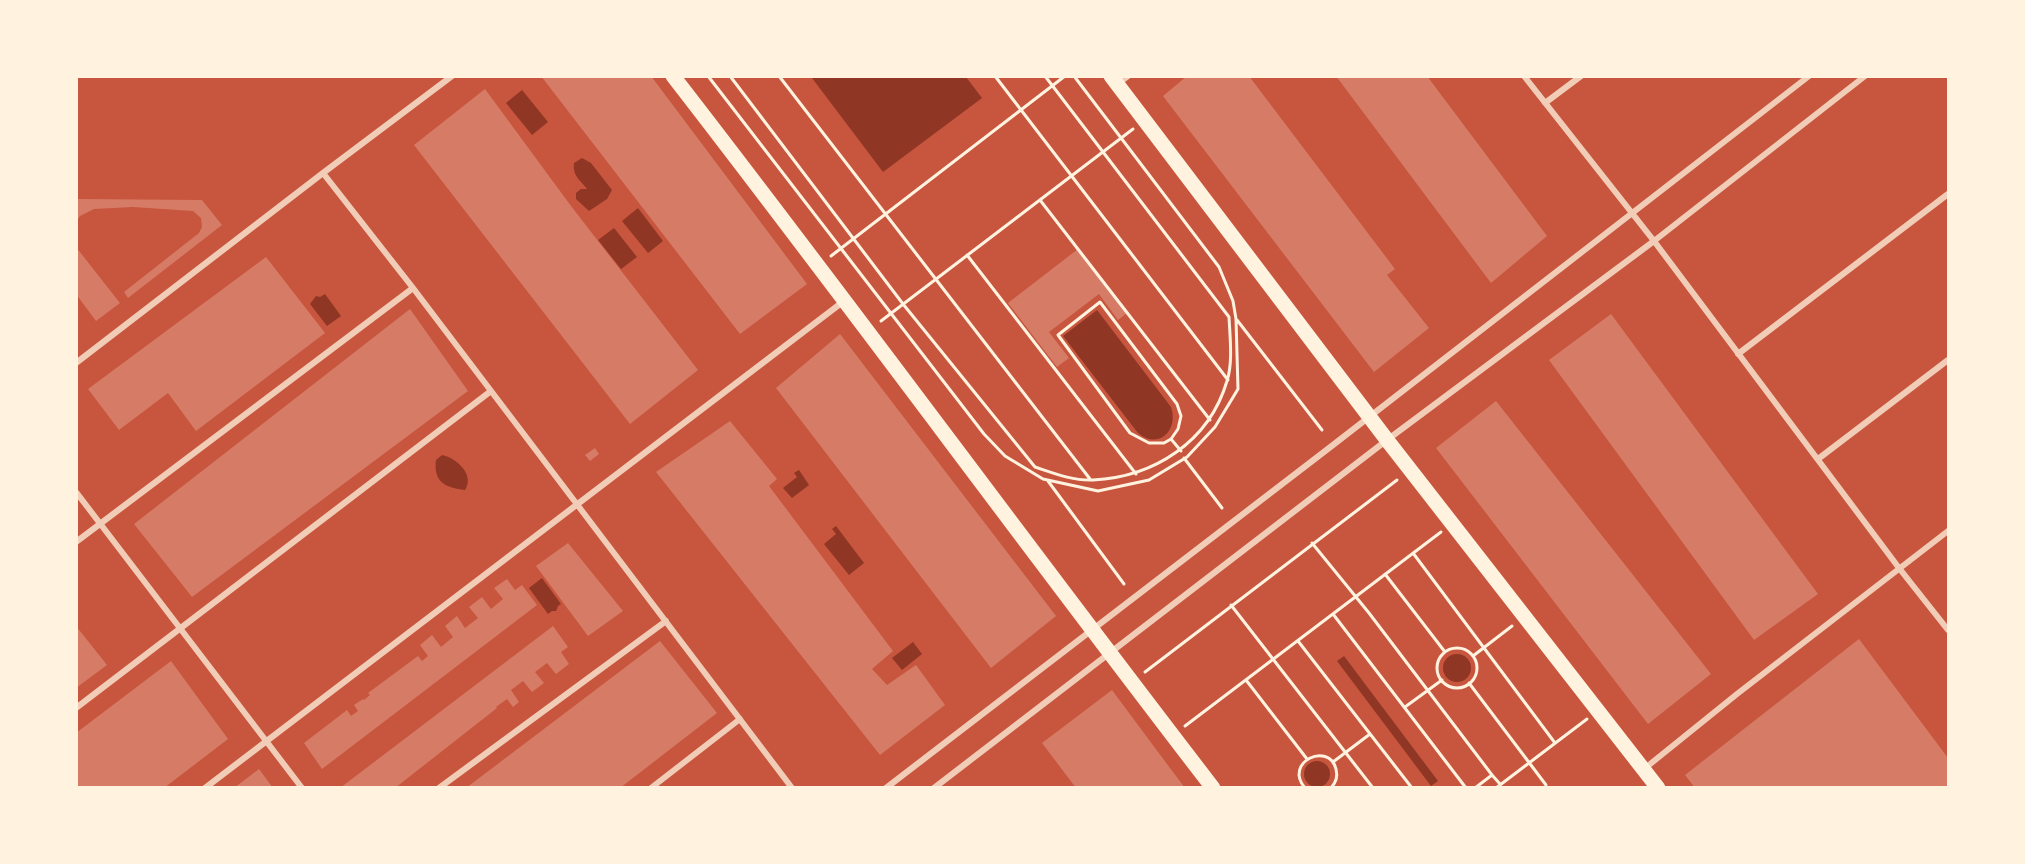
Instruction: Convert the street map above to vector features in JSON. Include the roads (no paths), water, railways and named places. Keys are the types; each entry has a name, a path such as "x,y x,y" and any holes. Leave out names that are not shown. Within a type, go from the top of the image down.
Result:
{"main road":[{"path":"673,76 1213,788"},
{"path":"1118,79 1145,120 1387,440 1658,788"}],"street":[{"path":"76,363 452,76"},
{"path":"1524,76 1654,241 1948,630"},
{"path":"1545,104 1581,76"},
{"path":"886,788 1809,76"},
{"path":"934,788 1387,440 1654,241 1865,76"},
{"path":"323,173 414,288 792,788"},
{"path":"1738,354 1948,194"},
{"path":"76,542 414,288"},
{"path":"205,788 844,301"},
{"path":"1818,459 1948,360"},
{"path":"76,708 491,391"},
{"path":"76,492 302,788"},
{"path":"1644,769 1948,531"},
{"path":"439,788 666,621"},
{"path":"651,788 740,719"}]}
